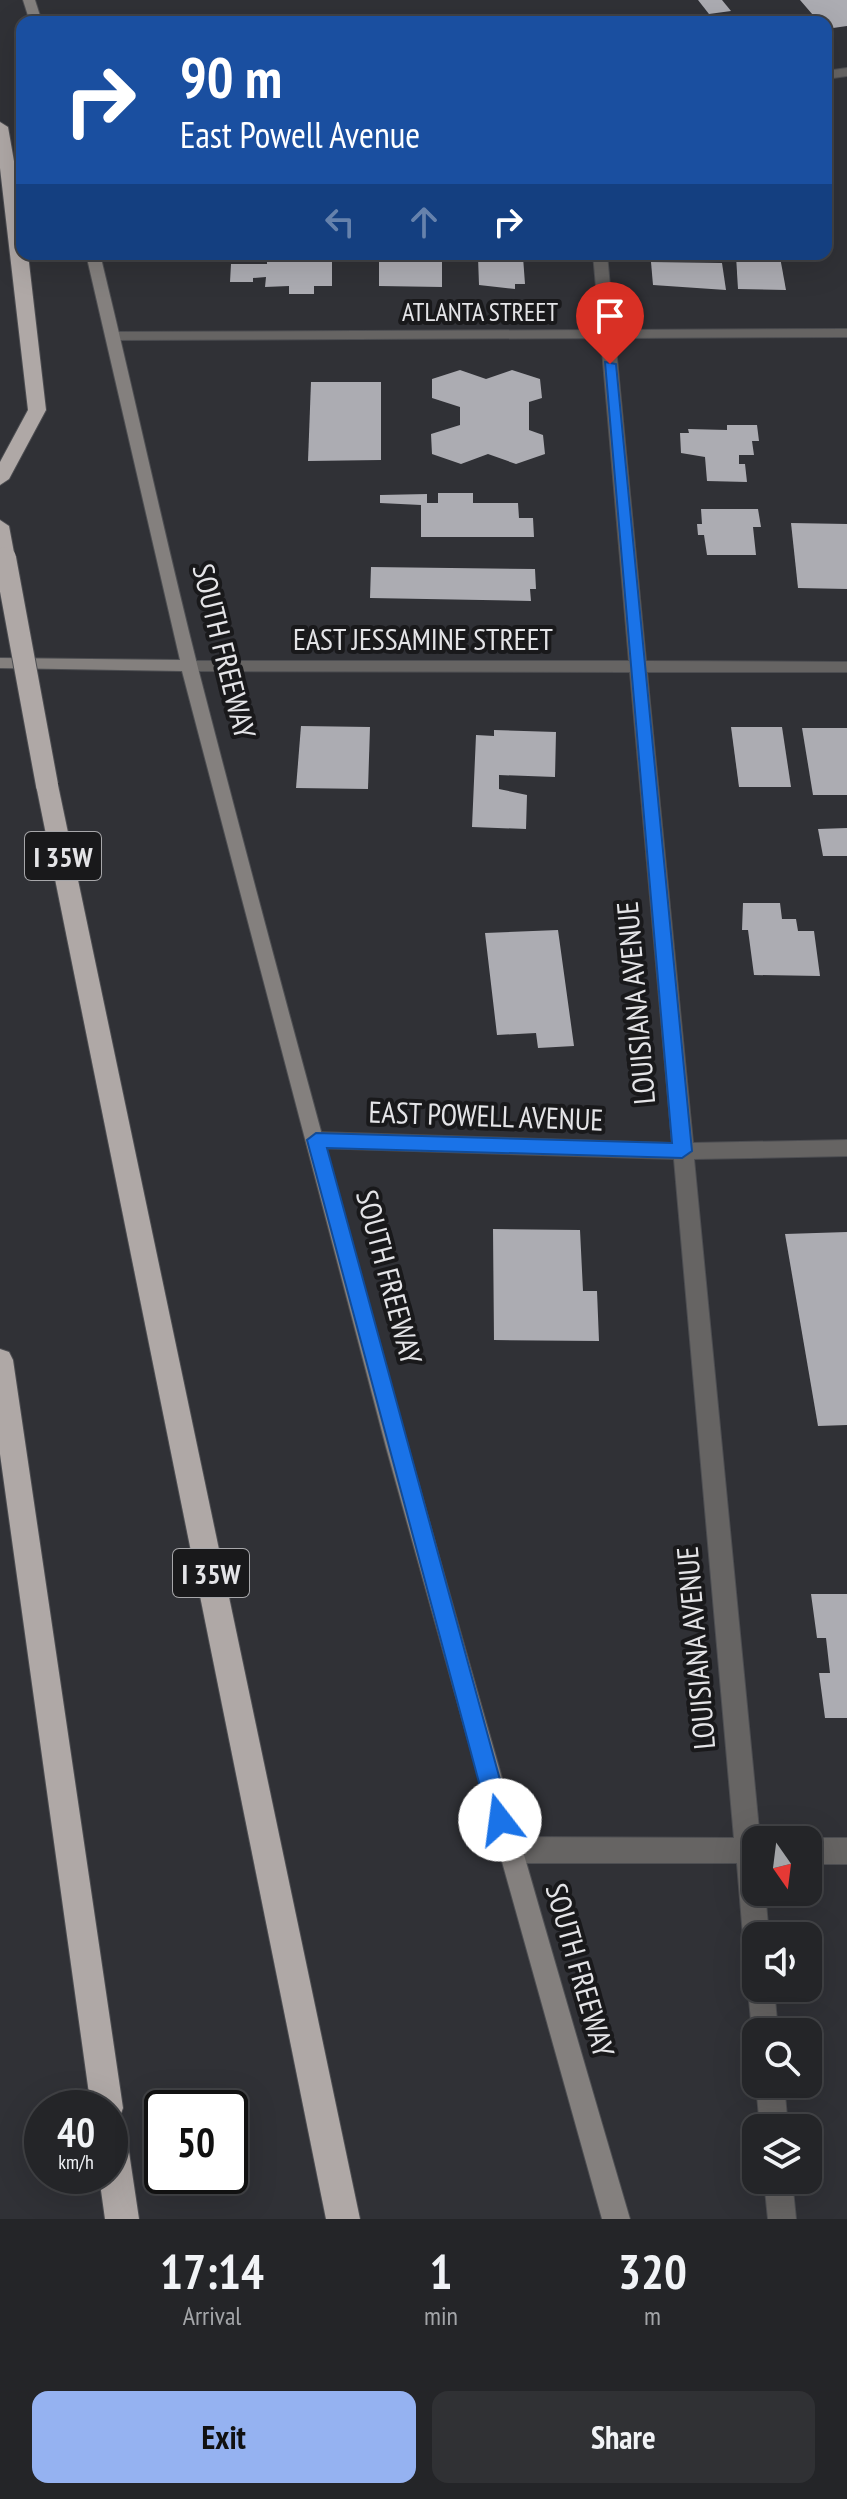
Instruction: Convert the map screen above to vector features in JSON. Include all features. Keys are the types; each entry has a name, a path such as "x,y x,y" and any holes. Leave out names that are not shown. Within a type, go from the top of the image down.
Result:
{"highway":[{"path":"0,127 16,225"},
{"path":"0,479 37,410 20,260"},
{"name":"I 35W","path":"0,526 47,785 343,2219"},
{"path":"0,1360 104,2090"},
{"path":"119,2194 122,2219"}],"main road":[{"name":"SOUTH FREEWAY","path":"94,260 190,666 316,1140 508,1850 616,2219"},
{"name":"EAST JESSAMINE STREET","path":"0,663 190,666"}],"street":[{"name":"LOUISIANA AVENUE","path":"601,260 682,1151 750,1826"},
{"name":"ATLANTA STREET","path":"113,336 847,333"},
{"name":"EAST JESSAMINE STREET","path":"190,666 847,667"},
{"name":"EAST POWELL AVENUE","path":"316,1140 682,1151 847,1148"},
{"path":"508,1850 742,1851"},
{"path":"822,1851 847,1851"},
{"path":"779,2194 782,2219"}],"building":[{"path":"698,0 722,0 731,11 709,14"},
{"path":"800,0 847,0 847,26 832,28 832,16 814,16"},
{"path":"267,260 332,260 332,286 314,286 314,294 289,294 289,286 265,287 266,277 253,278 253,282 230,282 231,264 267,264"},
{"path":"379,260 442,262 442,287 379,286"},
{"path":"478,260 523,260 525,284 515,284 515,289 479,285"},
{"path":"736,260 781,260 786,290 738,289"},
{"path":"651,262 722,263 726,290 653,285"},
{"path":"460,370 486,379 512,370 540,379 542,398 529,402 529,430 543,435 545,454 516,464 488,454 461,464 432,454 431,434 460,425 460,407 432,398 432,379"},
{"path":"311,382 381,382 381,460 308,461"},
{"path":"727,425 757,425 759,441 752,441 754,455 739,455 739,464 745,464 747,482 707,481 705,457 681,453 680,433 689,433 688,429 727,430"},
{"path":"438,493 473,493 473,503 518,503 519,518 533,518 534,537 421,537 421,505 380,503 380,495 427,494 427,503 438,503"},
{"path":"701,509 758,509 761,527 753,527 756,555 707,555 704,535 698,535 697,524 702,524"},
{"path":"791,523 847,524 847,589 798,588"},
{"path":"371,567 535,569 536,589 530,589 531,601 370,598"},
{"path":"301,726 370,727 368,789 296,788"},
{"path":"731,727 782,727 791,787 739,787"},
{"path":"802,728 847,728 847,795 813,795"},
{"path":"494,730 556,732 555,777 499,775 499,789 527,795 526,829 472,827 476,735 494,736"},
{"path":"847,828 847,856 823,856 818,829"},
{"path":"743,903 780,903 782,919 796,919 798,931 814,931 820,976 754,975 748,930 742,930"},
{"path":"558,930 574,1046 538,1048 536,1033 497,1035 485,933"},
{"path":"493,1229 580,1230 583,1291 597,1291 599,1341 494,1340"},
{"path":"847,1232 847,1425 818,1426 785,1234"},
{"path":"811,1594 847,1594 847,1718 825,1718 819,1673 830,1673 826,1638 817,1638"}],"route":[{"path":"500,1820 316,1140 682,1151 610,364"}]}
